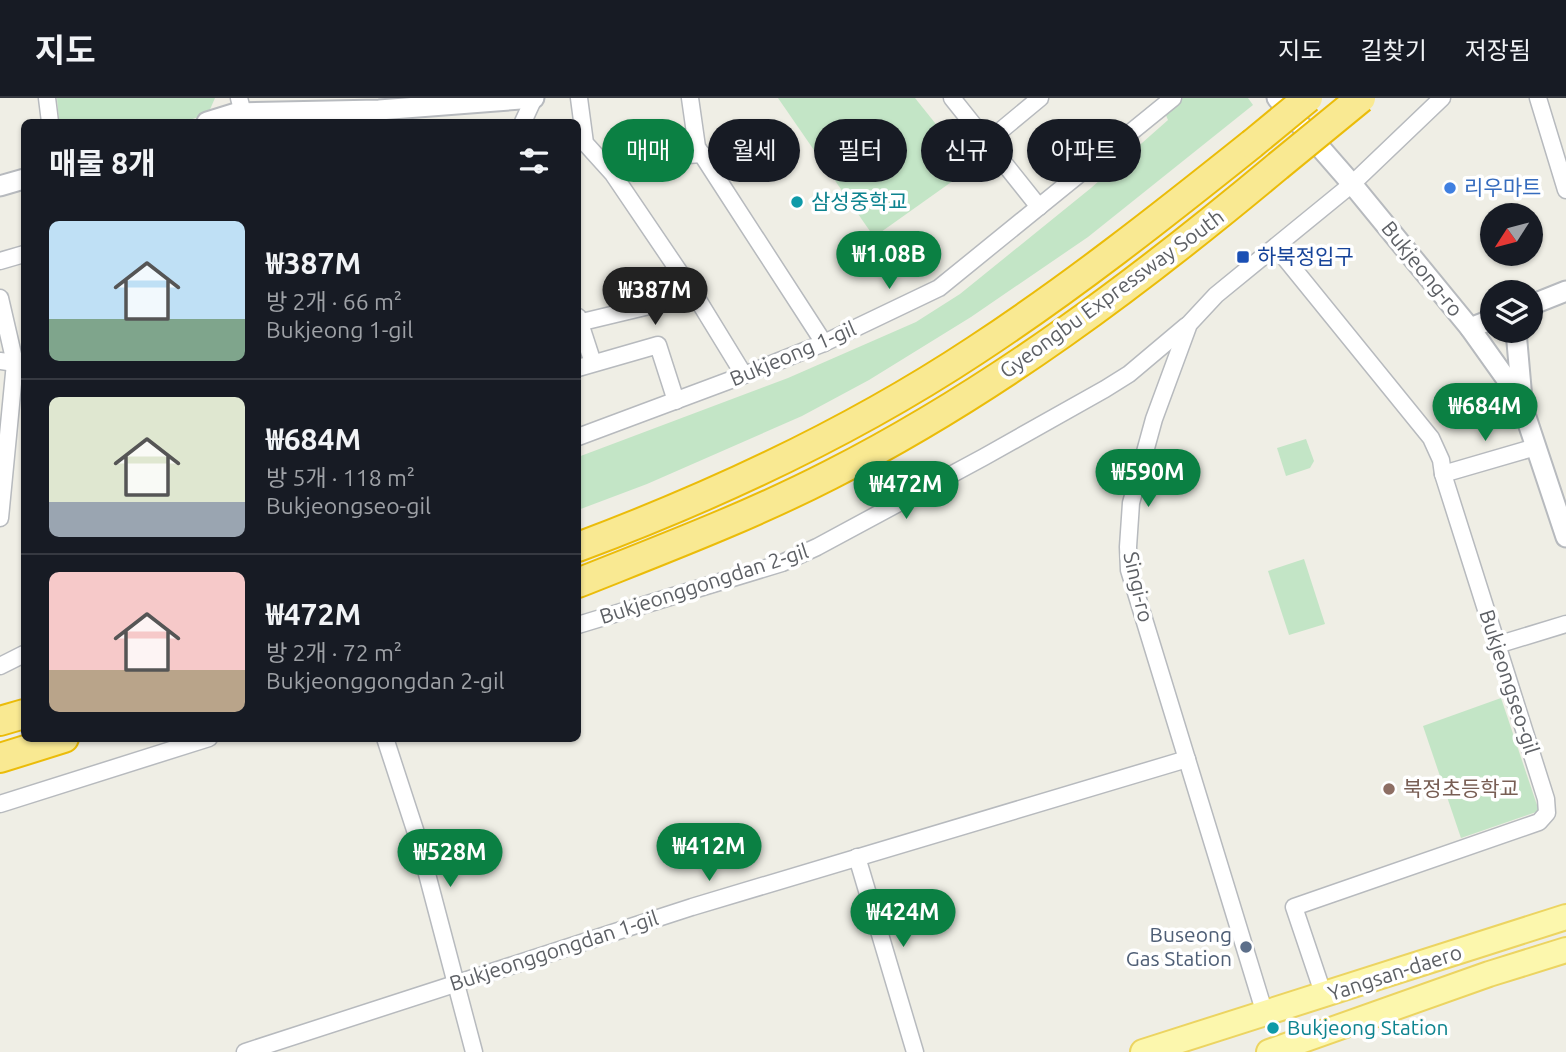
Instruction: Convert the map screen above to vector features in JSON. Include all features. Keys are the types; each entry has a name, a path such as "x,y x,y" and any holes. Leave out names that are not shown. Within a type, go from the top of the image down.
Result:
{"highway":[{"path":"581,546 760,472 902,396 974,352 1052,299 1124,245 1308,98"},
{"name":"Gyeongbu Expressway South","path":"581,582 732,522 784,498 973,395 1117,295 1361,98"},
{"path":"0,721 21,715"},
{"path":"0,758 51,742"}],"main road":[{"name":"Yangsan-daero","path":"1143,1052 1566,917"},
{"name":"Yangsan-daero","path":"1269,1052 1489,974 1566,950"}],"street":[{"path":"47,98 50,119"},
{"path":"217,119 242,111 379,110 473,100 534,98 524,119"},
{"path":"579,98 585,143 602,161"},
{"path":"690,98 698,147 824,343"},
{"path":"952,98 969,119"},
{"path":"1013,120 1040,98"},
{"name":"Bukjeong 1-gil","path":"581,436 824,343 939,288 1173,98"},
{"name":"Bukjeong-ro","path":"1277,98 1352,184 1470,328 1512,387 1523,408 1566,537"},
{"name":"Singi-ro","path":"1265,1014 1129,570 1131,503 1150,431 1174,359 1189,324 1216,295 1352,184 1443,98"},
{"path":"1538,98 1562,159 1566,191"},
{"path":"694,155 702,154"},
{"path":"1013,174 1039,207"},
{"path":"0,186 21,180"},
{"path":"617,182 695,295 744,375"},
{"name":"Bukjeongseo-gil","path":"1276,247 1431,438 1441,460 1443,474 1546,799 1547,813 1539,822 1294,906 1324,996"},
{"path":"0,261 21,255"},
{"path":"1543,300 1566,291"},
{"path":"581,320 695,295"},
{"path":"0,298 13,362 0,518"},
{"name":"Bukjeonggongdan 2-gil","path":"581,624 782,563 817,547 972,464 1129,374 1189,324"},
{"path":"1470,328 1480,324"},
{"path":"581,340 585,365 658,345 676,401"},
{"path":"1517,343 1523,408"},
{"path":"1443,474 1536,447"},
{"path":"1497,645 1566,624"},
{"path":"0,666 21,656"},
{"path":"0,804 196,742"},
{"path":"385,742 417,836 474,1052"},
{"name":"Bukjeonggongdan 1-gil","path":"245,1052 692,907 1187,759"},
{"path":"857,858 915,1052"}],"green space":[{"path":"57,98 215,98 208,114 192,119 59,119"},
{"path":"778,98 915,98 932,119 921,119 921,182 951,182 874,237 836,182 907,182 907,119 814,119 814,150 800,130 800,119 793,119"},
{"path":"1183,98 1248,98 1253,105 1088,237 971,317 869,380 802,416 647,484 581,509 581,456 788,378 916,322 960,294 1098,182 1141,182 1141,144 1168,120 1165,113"},
{"path":"1306,439 1314,461 1310,468 1286,476 1277,448"},
{"path":"1304,559 1325,624 1289,635 1268,571"},
{"path":"1501,698 1539,811 1461,838 1423,726"}],"place":[{"name":"리우마트","path":"1450,188"},
{"name":"삼성중학교","path":"797,202"},
{"name":"하북정입구","path":"1243,257"},
{"name":"북정초등학교","path":"1389,789"},
{"name":"Buseong Gas Station","path":"1246,947"},
{"name":"Bukjeong Station","path":"1273,1028"}]}
